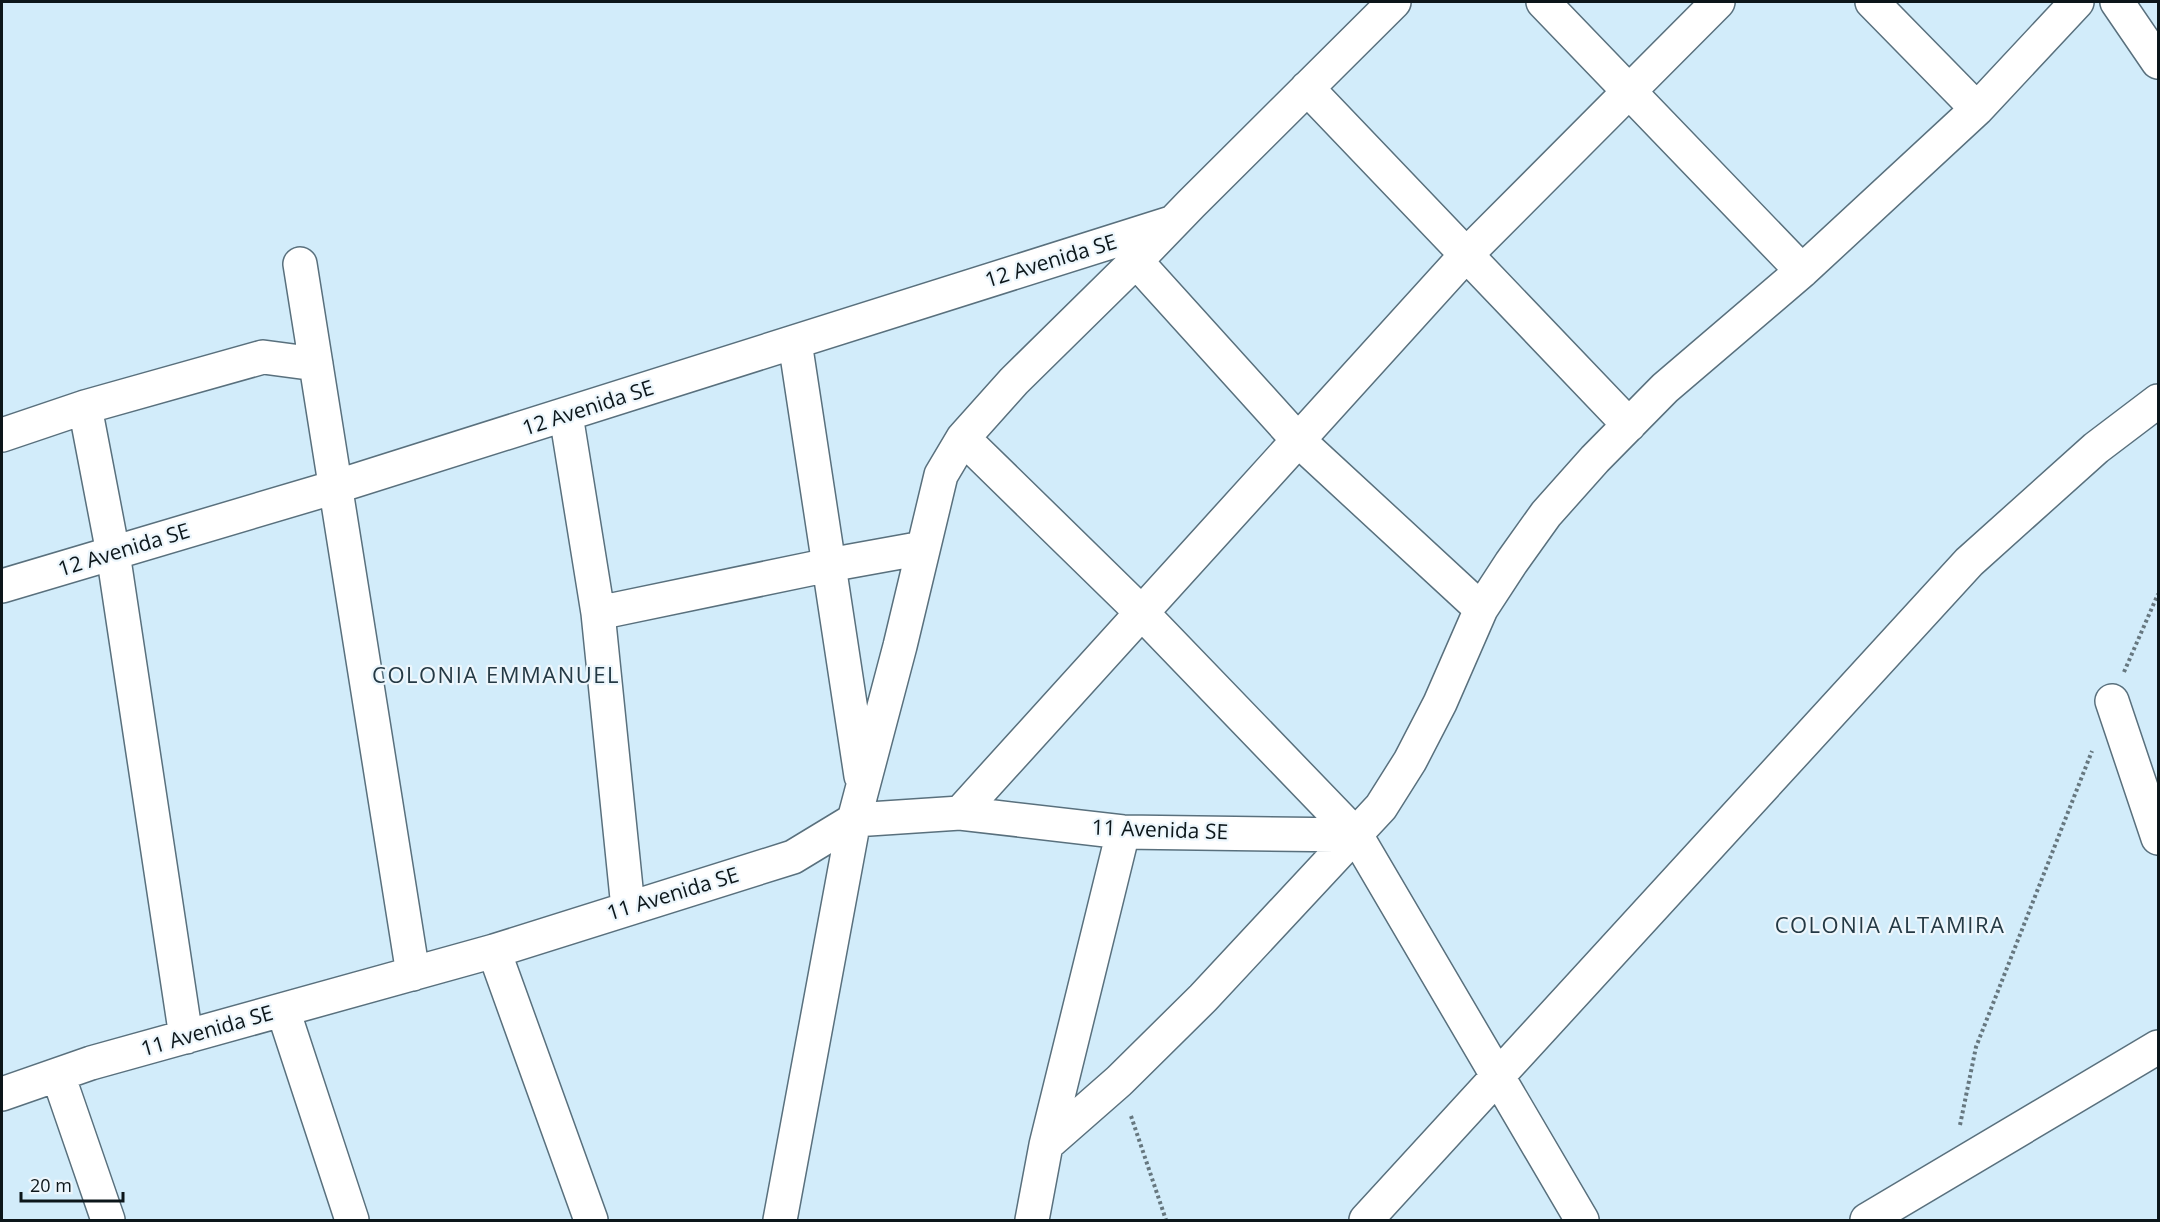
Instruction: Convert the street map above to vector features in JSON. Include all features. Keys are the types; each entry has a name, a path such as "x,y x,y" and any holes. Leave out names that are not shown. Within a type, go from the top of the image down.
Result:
{"street":[{"path":"780,1221 854,820 900,646 941,475 963,438 1014,381 1394,2"},
{"path":"1543,2 1802,271"},
{"path":"960,813 1466,255 1718,2"},
{"path":"1872,2 1977,109"},
{"path":"1046,1145 1119,1081 1203,998 1381,807 1410,761 1440,703 1480,609 1546,514 1665,388 1802,271 1977,109 2077,2"},
{"path":"2117,2 2158,62"},
{"path":"1307,88 1629,424"},
{"name":"12 Avenida SE","path":"2,586 335,487 1173,223"},
{"path":"1136,261 1298,440 1480,609"},
{"path":"300,264 412,974"},
{"path":"795,342 863,788"},
{"path":"2,435 85,407 263,357 316,364"},
{"path":"1366,1221 1969,562 2096,448 2158,401"},
{"path":"85,407 113,553 186,1037"},
{"path":"566,415 598,613 628,908"},
{"path":"963,438 1141,612 1356,835 1582,1221"},
{"path":"598,613 829,564 923,548"},
{"path":"2112,701 2158,838"},
{"name":"11 Avenida SE","path":"2,1094 186,1037 494,951 793,857 854,820 960,813 1123,832 1356,835"},
{"path":"1032,1221 1046,1145 1123,832"},
{"path":"494,951 591,1221"},
{"path":"283,1010 352,1221"},
{"path":"1867,1221 2158,1047"},
{"path":"58,1075 108,1221"}],"path":[{"path":"1951,1170 1976,1047 2112,701 2158,594"},
{"path":"1119,1081 1166,1221"}],"district":[{"name":"COLONIA EMMANUEL","path":"496,675"},
{"name":"COLONIA ALTAMIRA","path":"1890,925"}]}
